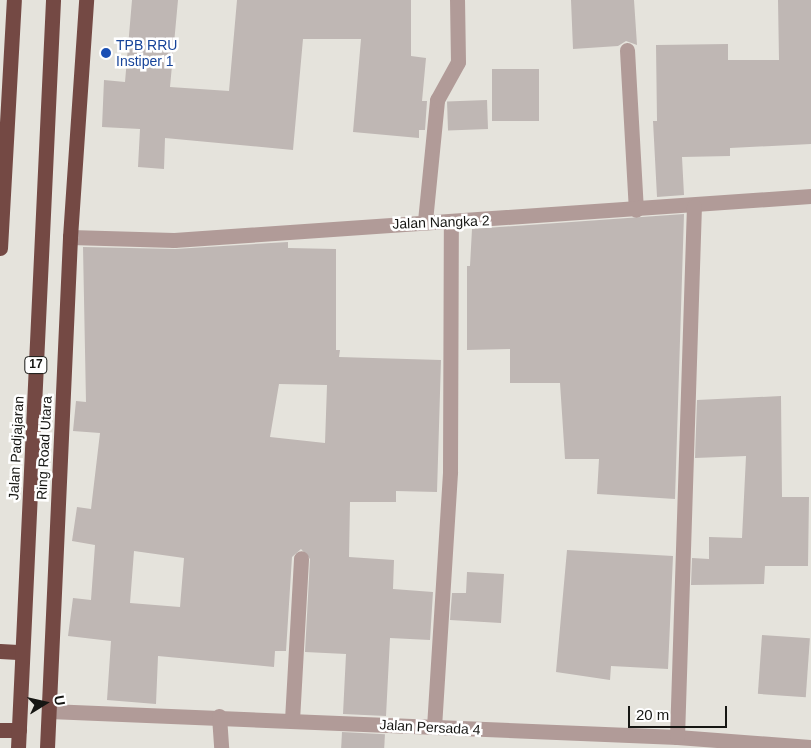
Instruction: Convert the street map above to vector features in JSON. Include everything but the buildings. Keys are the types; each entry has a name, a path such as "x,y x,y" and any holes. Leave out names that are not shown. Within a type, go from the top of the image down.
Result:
{"highway":[{"name":"Jalan Padjajaran","path":"18,748 54,0"},
{"name":"Ring Road Utara","path":"47,748 70,237 86,0"},
{"path":"0,248 9,3"},
{"path":"0,652 22,652"},
{"path":"0,730 19,730"}],"street":[{"path":"425,221 437,100 458,62 457,0"},
{"path":"627,50 636,210"},
{"name":"Jalan Nangka 2","path":"70,237 174,240 425,221 451,224 811,196"},
{"path":"677,737 694,206"},
{"path":"434,727 450,472 451,224"},
{"path":"292,720 301,558"},
{"name":"Jalan Persada 4","path":"49,711 219,716 434,727 582,741 677,737 811,747"},
{"path":"219,716 221,748"}],"place":[{"name":"TPB RRU Instiper 1","path":"106,53"}]}
